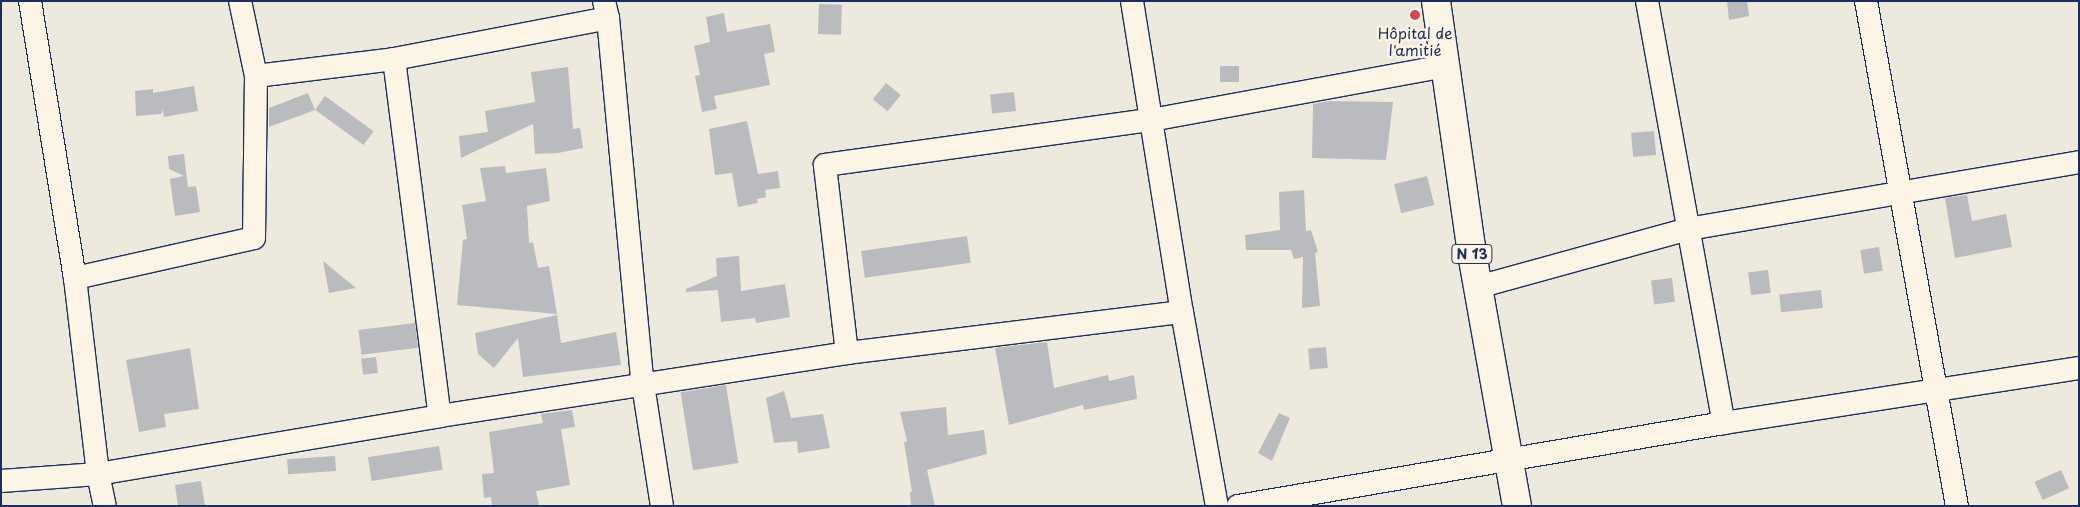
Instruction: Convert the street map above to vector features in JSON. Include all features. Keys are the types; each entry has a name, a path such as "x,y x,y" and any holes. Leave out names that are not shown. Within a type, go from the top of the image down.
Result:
{"main road":[{"name":"N 13","path":"1436,1 1478,287 1510,458 1517,506"}],"street":[{"path":"30,1 75,278 98,474 105,506"},
{"path":"75,278 254,238 256,76 240,1"},
{"path":"1132,1 1182,312 1217,506"},
{"path":"1647,1 1724,423"},
{"path":"1866,1 1938,390 1957,506"},
{"path":"256,76 394,60 606,9 643,385 662,506"},
{"path":"394,60 440,416"},
{"path":"847,353 824,165 1151,120 1446,66"},
{"path":"1478,287 1688,229 2079,162"},
{"path":"1,481 98,474 440,416 847,353 1182,312"},
{"path":"1238,506 1510,458 2079,368"}],"building":[{"path":"1727,1 1747,1 1749,16 1729,20"},
{"path":"819,4 842,5 841,35 818,34"},
{"path":"724,13 727,32 770,24 775,52 764,54 770,85 714,96 717,109 702,112 695,76 700,75 694,46 710,42 706,17"},
{"path":"1220,66 1239,66 1239,82 1220,82"},
{"path":"568,67 573,129 580,128 583,148 558,153 535,154 533,124 461,158 459,136 488,132 485,111 535,102 531,72"},
{"path":"886,83 901,95 888,111 873,99"},
{"path":"194,86 198,111 164,117 163,110 161,114 136,116 135,91 153,89 153,93"},
{"path":"1014,92 1016,111 992,113 990,95"},
{"path":"308,93 315,110 269,127 269,108"},
{"path":"325,96 374,131 364,145 315,110"},
{"path":"1329,101 1393,102 1386,160 1312,158 1313,104"},
{"path":"747,121 758,174 778,171 780,188 765,190 766,197 757,199 758,203 738,207 732,173 715,175 709,129"},
{"path":"1654,131 1656,155 1633,157 1631,133"},
{"path":"184,154 188,187 196,186 200,212 175,216 170,179 184,176 169,169 168,156"},
{"path":"505,166 506,173 546,168 550,201 527,206 529,243 533,242 538,268 549,266 557,314 457,305 463,240 467,239 462,205 486,201 480,168"},
{"path":"1427,176 1434,205 1401,213 1394,184"},
{"path":"1304,190 1306,231 1311,230 1318,252 1315,253 1320,306 1302,308 1303,257 1294,259 1291,250 1246,250 1245,235 1280,230 1279,192"},
{"path":"1967,195 1972,221 2006,214 2012,247 1955,258 1945,198"},
{"path":"967,236 971,263 865,278 861,251"},
{"path":"1879,247 1883,271 1864,274 1860,250"},
{"path":"739,256 741,291 785,284 790,317 756,323 755,318 721,322 718,290 686,292 686,289 717,276 716,258"},
{"path":"323,261 356,288 329,293"},
{"path":"1768,270 1771,293 1751,295 1748,272"},
{"path":"1672,278 1675,302 1654,304 1651,281"},
{"path":"1821,290 1823,308 1781,312 1779,294"},
{"path":"557,315 561,343 616,332 621,365 523,377 518,338 494,368 478,354 475,333"},
{"path":"415,323 418,348 361,355 358,330"},
{"path":"1047,342 1054,388 1108,375 1109,381 1134,375 1137,399 1084,410 1083,405 1009,425 995,348"},
{"path":"1326,347 1328,368 1310,369 1308,349"},
{"path":"190,348 199,409 164,414 166,427 139,432 126,360"},
{"path":"376,357 378,373 363,375 361,359"},
{"path":"726,385 738,463 693,470 681,392"},
{"path":"784,391 791,418 823,414 830,448 798,453 797,441 774,443 766,398"},
{"path":"946,407 948,435 984,430 987,454 927,470 935,506 911,506 910,492 912,492 904,442 907,441 900,412"},
{"path":"572,410 575,427 561,429 570,485 536,491 539,506 492,506 491,497 484,498 482,474 494,473 489,432 543,423 541,414"},
{"path":"1279,413 1290,418 1272,461 1258,453"},
{"path":"439,446 443,470 372,481 368,457"},
{"path":"335,456 336,471 288,474 287,459"},
{"path":"2061,470 2069,488 2043,500 2035,482"},
{"path":"201,481 205,506 178,506 175,485"}],"place":[{"name":"Hôpital de l'amitié","path":"1415,15"}]}
